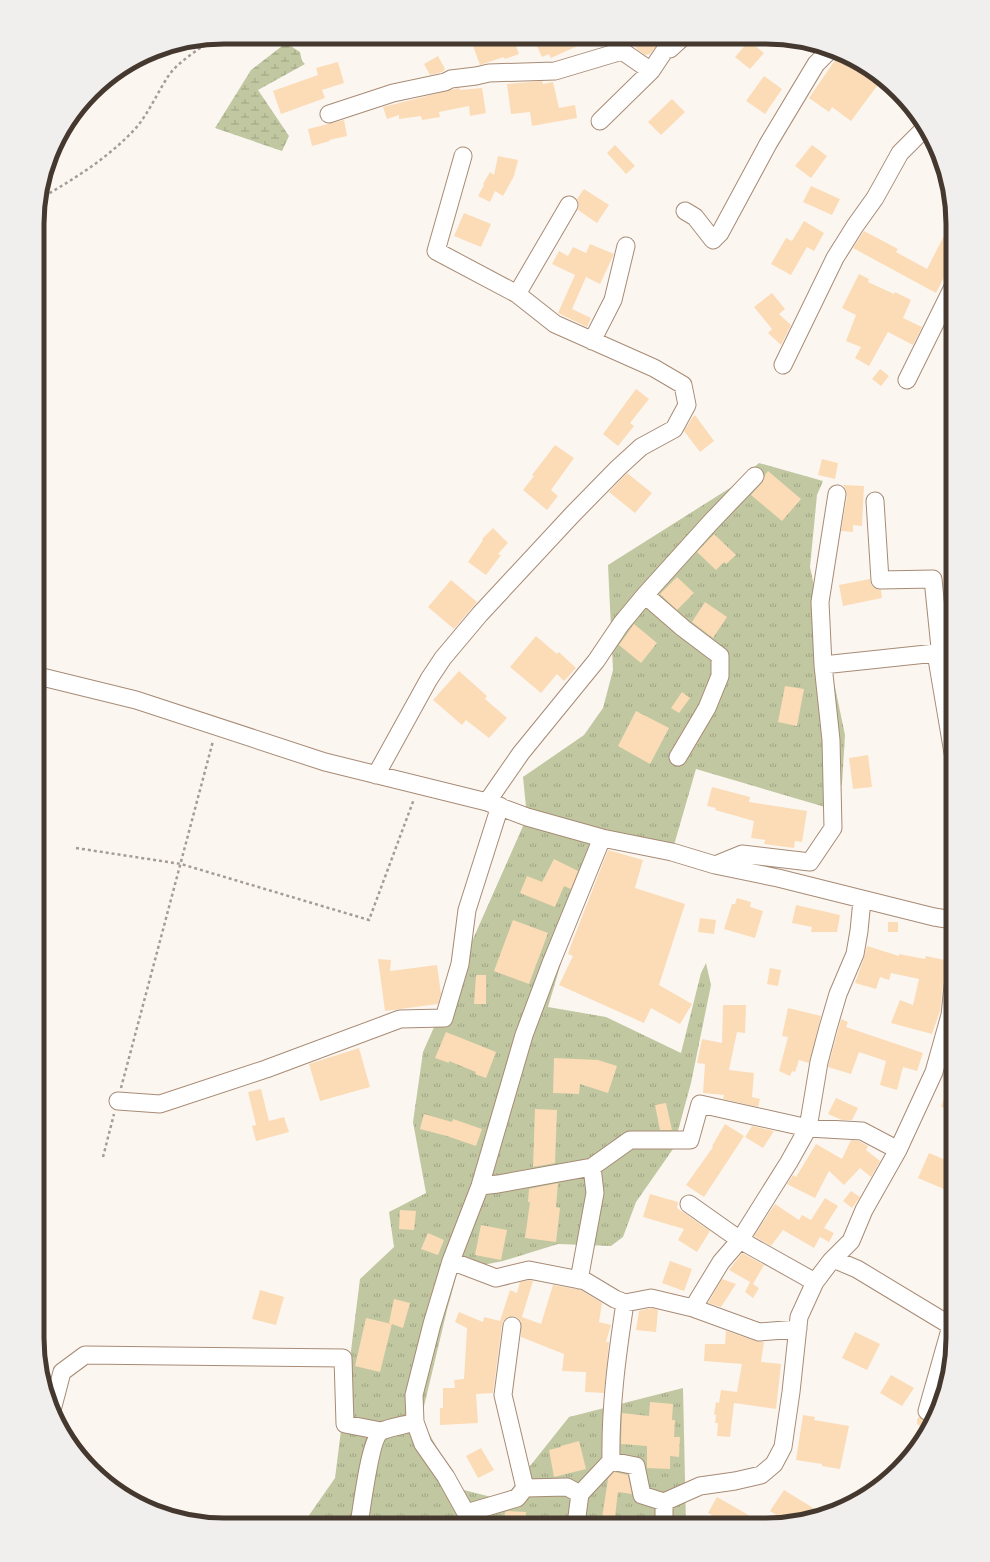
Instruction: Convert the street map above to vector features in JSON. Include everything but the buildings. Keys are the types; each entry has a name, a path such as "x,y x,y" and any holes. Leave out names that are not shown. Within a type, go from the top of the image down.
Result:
{"street":[{"path":"600,121 651,71 665,50 670,49 675,44"},
{"path":"329,114 393,92 451,79 489,73 555,71 621,45 651,71"},
{"path":"685,211 695,217 713,240 816,64 825,55"},
{"path":"783,365 835,258 875,198 900,153 921,132"},
{"path":"376,775 429,679 443,658 572,515 641,447 674,429 687,406 683,386 654,368 555,324 517,294 436,250 463,156"},
{"path":"517,294 569,205"},
{"path":"592,341 613,300 626,246"},
{"path":"907,380 946,301"},
{"path":"118,1101 160,1104 266,1069 400,1019 444,1018 460,964 467,910 493,804 521,753 596,661 621,624 645,595 699,534 755,476"},
{"path":"715,865 742,854 810,862 833,828 831,740 823,665 820,602 837,494"},
{"path":"875,501 880,580 933,579 946,680"},
{"path":"645,595 683,628 720,656 720,676 707,708 678,757"},
{"path":"823,665 943,648"},
{"path":"44,677 136,700 325,762 493,804 527,816 602,838 672,852 715,865 778,878 862,900 946,918"},
{"path":"466,1518 446,1478 423,1444 415,1422 414,1395 425,1349 451,1261 480,1186 524,1035 551,963 602,838"},
{"path":"693,1308 721,1262 740,1240 789,1162 808,1128 819,1062 828,1028 838,994 855,954 862,900"},
{"path":"611,1461 636,1466 642,1495 664,1502 700,1486 735,1481 761,1475 774,1464 783,1447 790,1404 799,1317 815,1282 831,1261 851,1241 864,1210 898,1150 934,1072 946,1029"},
{"path":"480,1186 592,1167 630,1140 690,1140 700,1104 808,1128 862,1131 898,1150"},
{"path":"580,1280 595,1193 592,1167"},
{"path":"688,1204 740,1240 815,1282"},
{"path":"851,1241 857,1269"},
{"path":"451,1261 496,1278 529,1270 585,1281 615,1299 625,1303 651,1298 693,1308 758,1332 798,1329"},
{"path":"831,1261 838,1261 857,1269 946,1323"},
{"path":"577,1518 580,1494 611,1461 611,1425 617,1352 625,1303"},
{"path":"469,1518 518,1498 524,1488 503,1395 512,1326"},
{"path":"927,1411 946,1347"},
{"path":"55,1399 62,1372 84,1355 343,1358 345,1424 382,1431 415,1422"},
{"path":"360,1518 368,1468 378,1436 382,1431"},
{"path":"524,1488 567,1487 580,1494"},
{"path":"664,1502 664,1518"}],"path":[{"path":"47,195 70,182 115,149 144,118 174,70 204,45"},
{"path":"103,1157 182,864 217,727"},
{"path":"76,848 182,864 369,920 419,785"}],"green space":[{"path":"285,44 288,44 300,52 302,61 305,64 258,90 289,136 282,151 215,128 251,70"},
{"path":"759,463 823,481 817,495 810,567 845,735 842,784 825,807 696,769 672,852 602,838 587,875 548,1007 606,1017 681,1053 701,973 706,963 711,985 691,1083 673,1149 636,1202 623,1237 611,1246 558,1244 503,1261 458,1270 421,1419 460,1489 503,1500 569,1417 683,1388 686,1518 307,1518 335,1478 360,1279 394,1247 389,1212 426,1193 413,1122 423,1052 527,817 523,777 584,735 603,708 613,670 608,565 730,488"}]}
